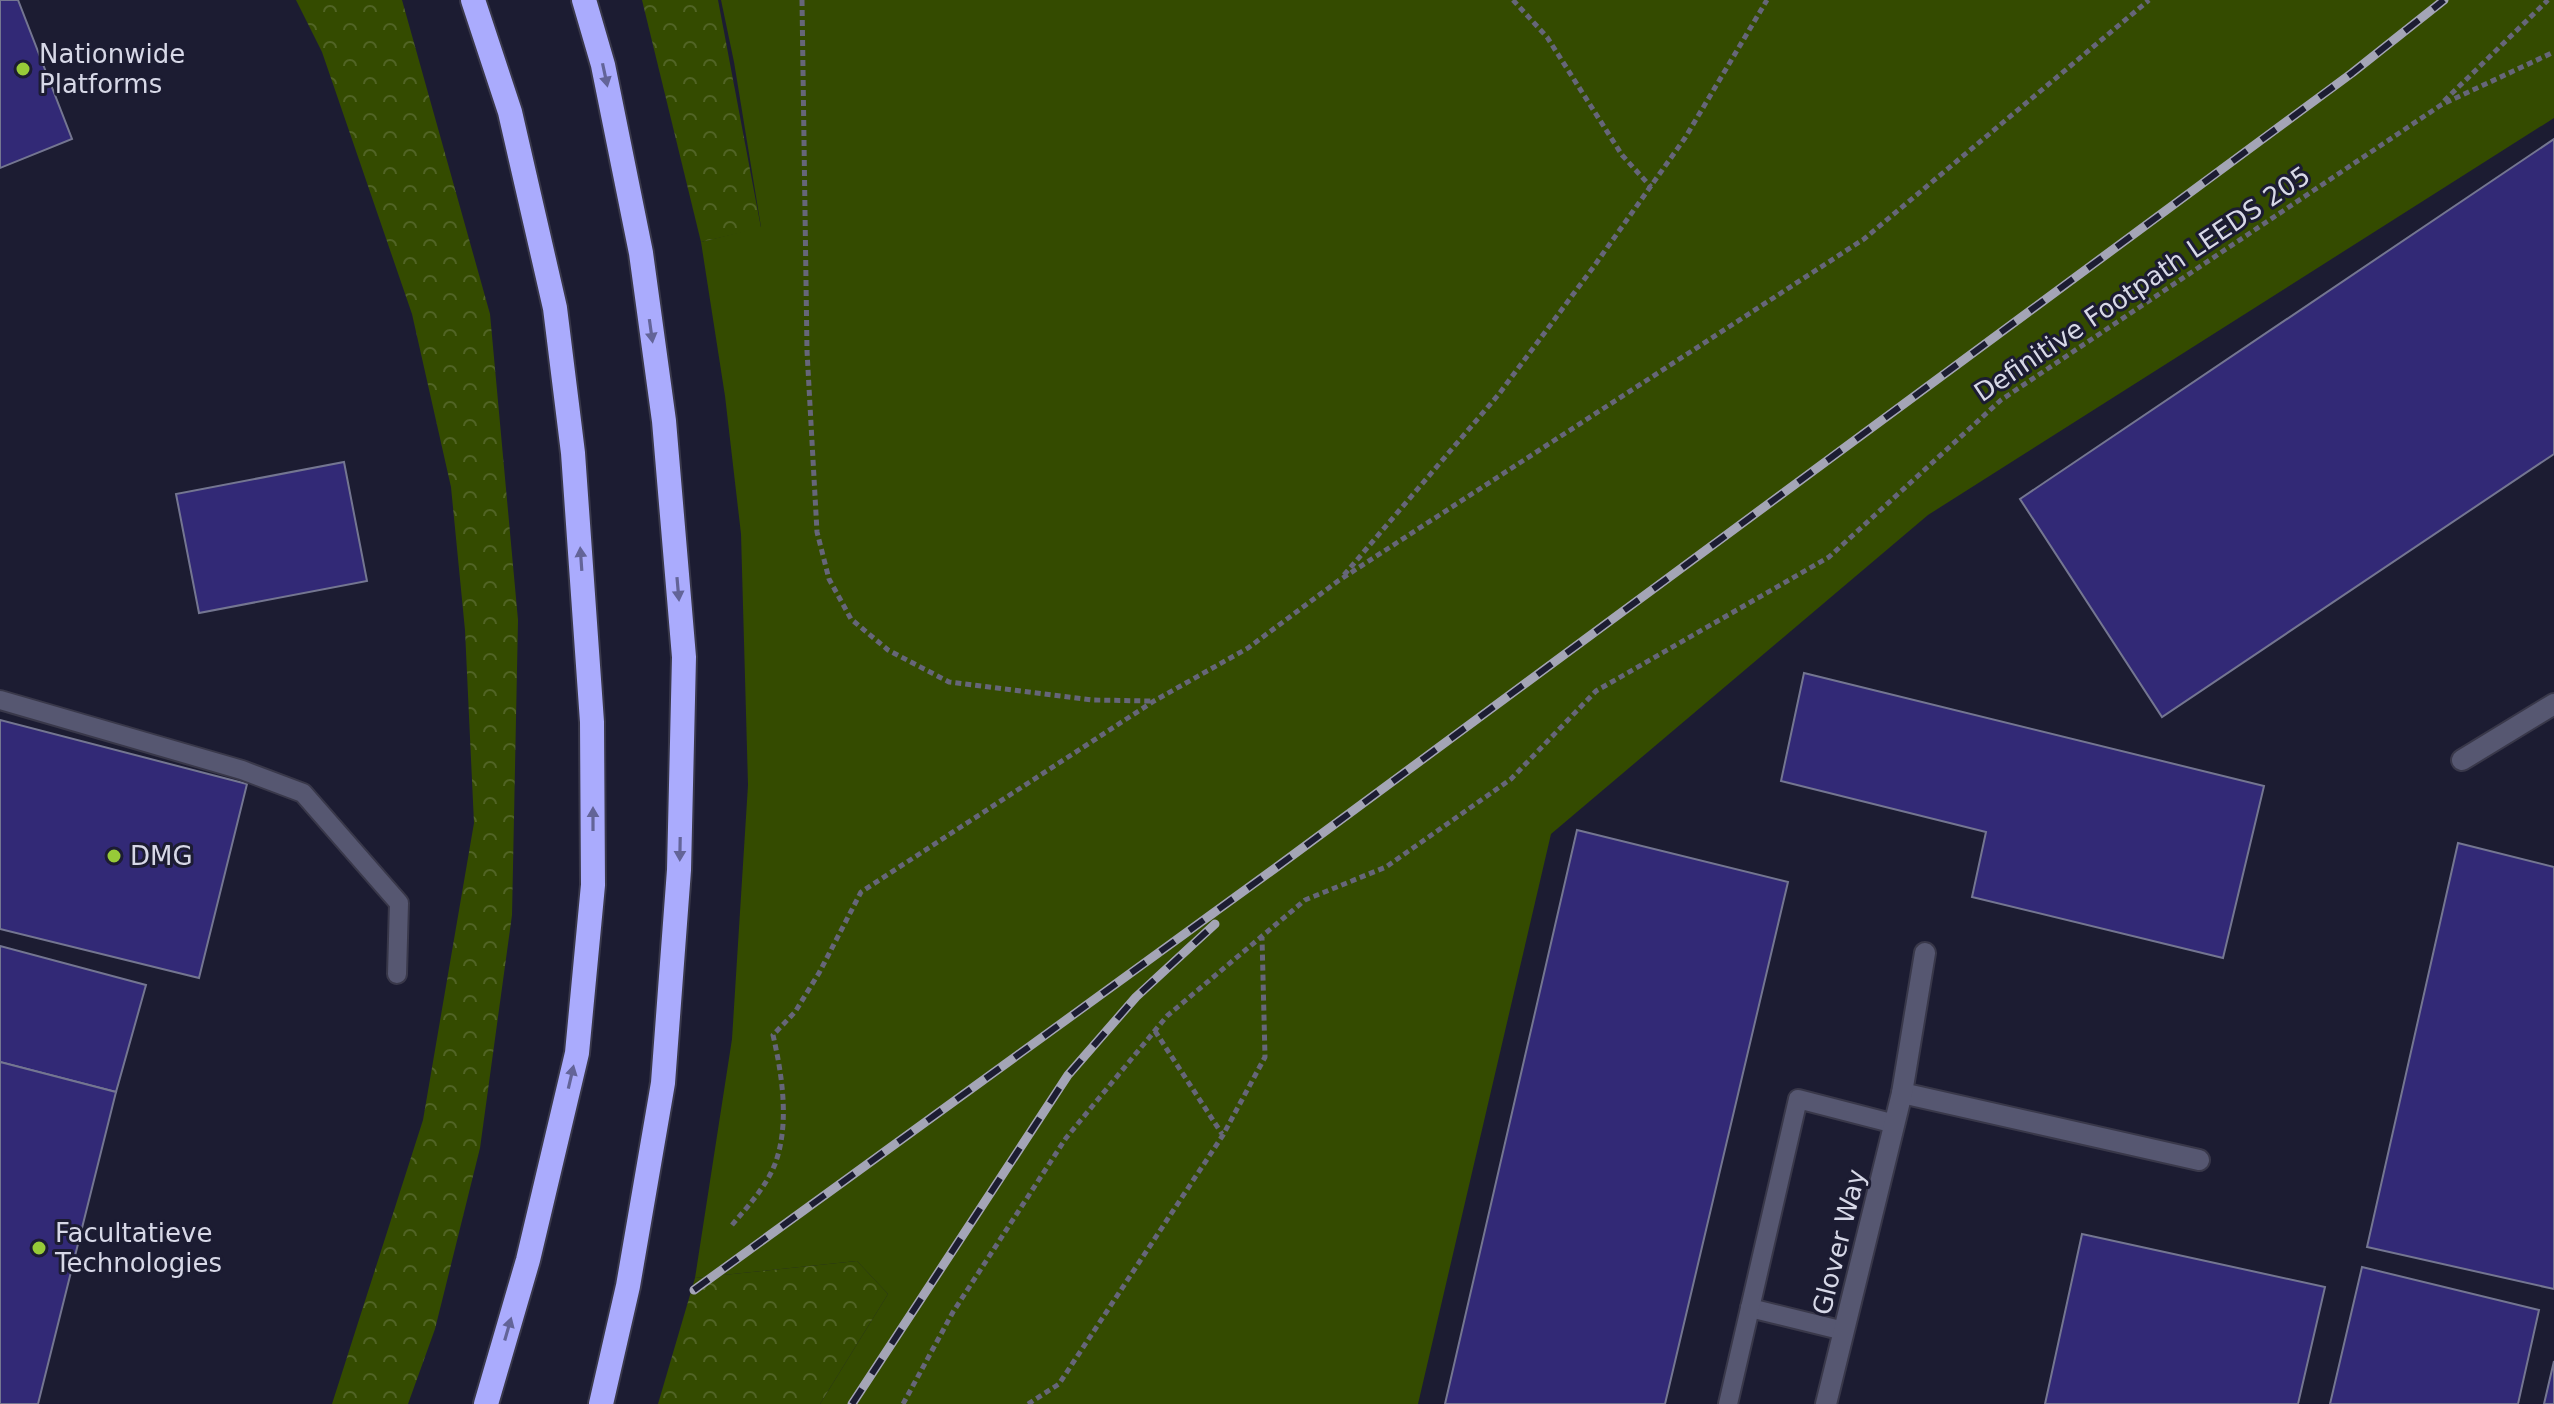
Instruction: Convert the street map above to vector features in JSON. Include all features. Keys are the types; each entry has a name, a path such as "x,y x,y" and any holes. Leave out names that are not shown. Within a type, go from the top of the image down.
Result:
{"highway":[{"path":"473,0 510,112 555,308 573,453 592,722 593,885 577,1053 528,1260 486,1404"},
{"path":"584,0 603,65 641,253 664,421 684,657 679,870 663,1083 628,1286 601,1404"}],"street":[{"path":"2462,760 2554,704"},
{"name":"Glover Way","path":"1826,1404 1902,1093 1925,953"},
{"path":"1902,1093 2199,1160"}],"lane":[{"path":"0,700 242,770 303,793 399,903 397,974"},
{"path":"1728,1404 1798,1099 1895,1124"},
{"path":"1750,1308 1844,1331"}],"path":[{"path":"802,0 807,351 817,532 829,579 851,619 888,650 949,682 1093,700 1154,701"},
{"path":"1513,0 1547,37 1622,155 1651,187"},
{"path":"1338,581 1499,394 1685,138 1767,0"},
{"path":"732,1225 755,1199 775,1163 782,1128 782,1092 773,1035 795,1012 861,892 1154,701 1248,648 1338,581 1864,239 2149,0"},
{"path":"2441,105 2548,0"},
{"name":"Definitive Footpath LEEDS 205","path":"903,1404 953,1312 1066,1138 1167,1016 1305,900 1386,867 1511,779 1596,691 1829,557 2001,400 2441,105 2554,52"},
{"path":"1030,1403 1059,1384 1223,1135 1265,1057 1262,936"},
{"path":"1155,1031 1223,1135"}],"green space":[{"path":"296,0 402,0 490,314 518,620 512,915 480,1148 435,1329 408,1404 332,1404 423,1120 474,823 465,630 451,487 412,314 322,52"},
{"path":"642,0 718,0 761,228 701,242"},
{"path":"721,0 2554,0 2554,118 1928,515 1551,834 1418,1404 820,1404 888,1294 857,1261 695,1278 732,1039 748,785 741,534 725,396 701,242 761,227"},
{"path":"857,1261 888,1294 820,1404 658,1404 695,1278"}],"building":[{"name":"Nationwide Platforms","path":"0,0 18,0 72,139 0,168"},
{"path":"2554,139 2554,454 2162,717 2020,499"},
{"path":"344,462 367,581 199,613 176,494"},
{"path":"1804,673 2264,786 2223,958 1972,897 1986,832 1781,781"},
{"name":"DMG","path":"0,720 247,784 199,978 0,929"},
{"path":"1577,830 1788,882 1665,1404 1445,1404"},
{"path":"2458,843 2554,867 2554,1289 2367,1247"},
{"path":"0,946 146,985 116,1092 0,1062"},
{"name":"Facultatieve Technologies","path":"0,1062 116,1092 38,1404 0,1404"},
{"path":"2082,1234 2325,1287 2298,1404 2045,1404"},
{"path":"2362,1267 2539,1310 2518,1404 2330,1404"},
{"path":"2554,1361 2554,1404 2544,1404"}],"railway":[{"path":"694,1290 1274,869 2352,73 2444,0"},
{"path":"852,1404 1068,1075 1136,997 1215,924"}],"place":[{"name":"Nationwide Platforms","path":"23,69"},
{"name":"DMG","path":"114,856"},
{"name":"Facultatieve Technologies","path":"39,1248"}]}
